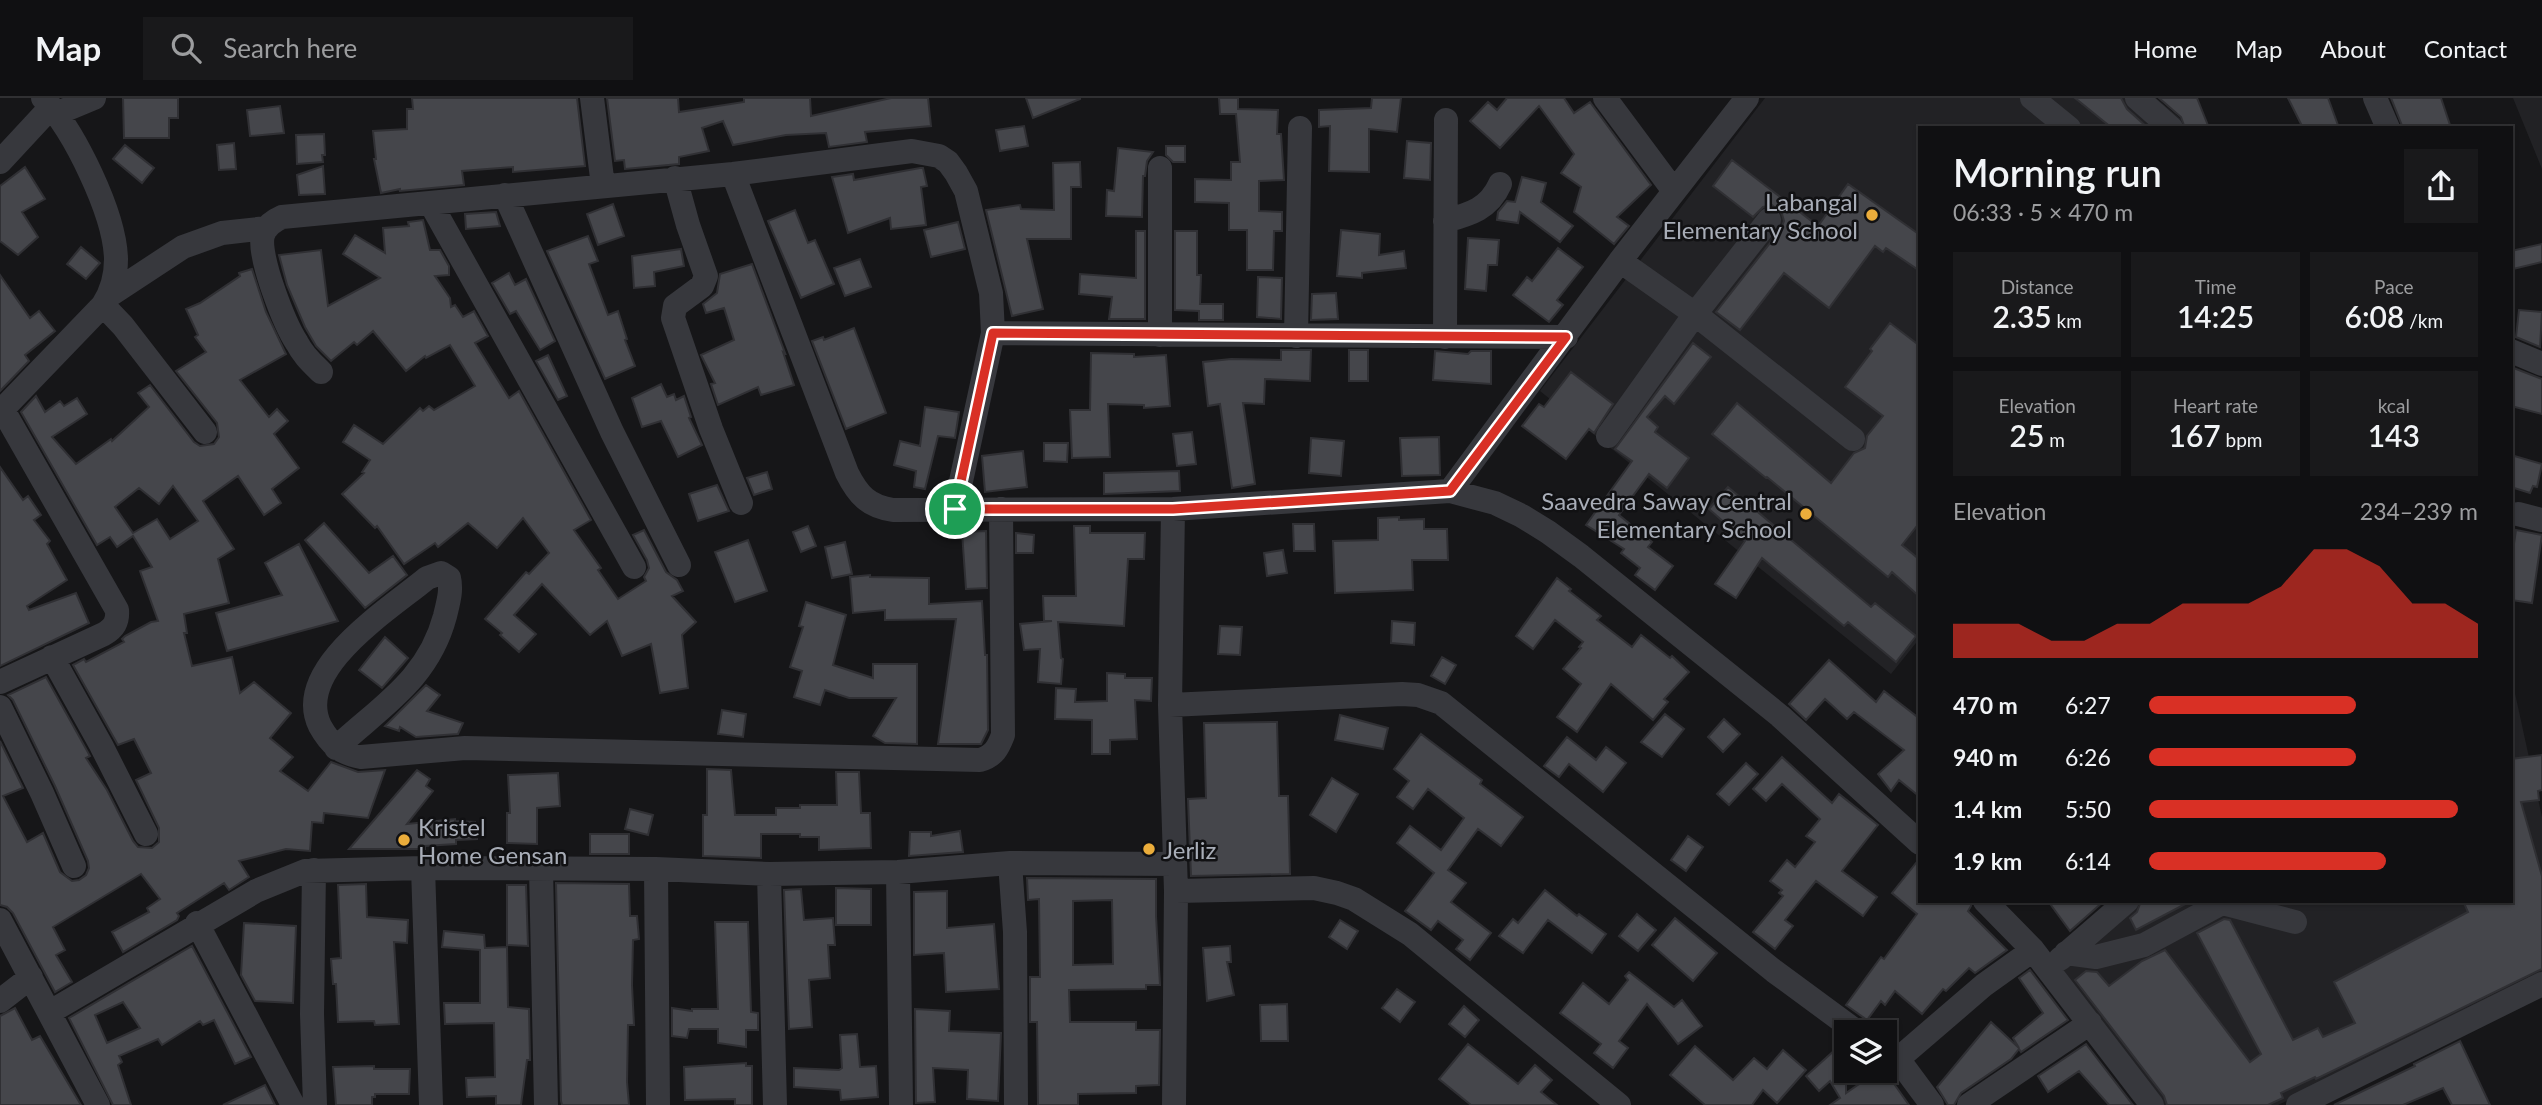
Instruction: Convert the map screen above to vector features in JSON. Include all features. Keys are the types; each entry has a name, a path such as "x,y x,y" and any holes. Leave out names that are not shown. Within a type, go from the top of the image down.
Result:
{"street":[{"path":"0,162 50,106 94,98"},
{"path":"592,98 603,186"},
{"path":"1605,98 1674,191"},
{"path":"1450,491 1620,261 1747,98"},
{"path":"2032,98 2067,126"},
{"path":"2137,98 2169,126"},
{"path":"2375,98 2387,126"},
{"path":"50,106 93,181 108,217 116,258 115,272 106,300"},
{"path":"1445,337 1446,120"},
{"path":"1296,336 1300,128"},
{"path":"321,372 294,340 270,281 262,245 267,228 273,222 296,215 733,173 912,151 927,152 948,162 966,191 991,293 993,333 955,509"},
{"path":"1160,168 1160,335"},
{"path":"733,173 855,489 863,498 883,508 1173,509 1450,491 1495,503 1548,532 1780,716 1918,841"},
{"path":"675,178 706,276 702,286 676,306 673,318 711,429 741,503"},
{"path":"1445,221 1483,208 1494,197 1500,184"},
{"path":"505,195 612,432 679,565"},
{"path":"431,204 634,567"},
{"path":"1608,436 1695,314 1769,220"},
{"path":"0,682 111,629 118,618 117,610 1,411 106,300 183,247 222,233 267,228"},
{"path":"1620,261 1695,314 1853,439"},
{"path":"106,300 205,432"},
{"path":"993,333 1566,337"},
{"path":"2513,353 2542,364"},
{"path":"335,748 422,669 432,653 448,603 450,583 446,575 435,574 346,645 320,680 314,707 326,736 335,748 348,755 361,757 465,748 966,760 988,758 994,753 1003,735 1001,509"},
{"path":"1173,509 1170,705 1176,891 1174,1105"},
{"path":"2518,514 2542,520"},
{"path":"52,657 146,834"},
{"path":"1170,705 1402,694 1418,695 1441,703 1783,978 1841,1020"},
{"path":"0,707 74,866"},
{"path":"50,1012 197,923 256,891 305,871 541,868 769,874 898,872 1010,863 1175,864"},
{"path":"1010,863 1015,932 1016,1105"},
{"path":"423,868 431,1105"},
{"path":"541,868 546,1105"},
{"path":"656,869 658,1105"},
{"path":"314,870 312,1014 315,1105"},
{"path":"898,872 901,1105"},
{"path":"769,874 775,1105"},
{"path":"1176,891 1314,888 1337,892 1354,899 1410,934 1619,1105"},
{"path":"1987,903 2049,957 2090,1023 2152,1105"},
{"path":"1897,1050 1984,985 2049,957 2124,903"},
{"path":"2049,957 2096,957 2144,945 2222,903 2295,922"},
{"path":"0,920 98,1105"},
{"path":"197,923 293,1105"},
{"path":"0,1001 31,977"},
{"path":"2298,1105 2542,984"},
{"path":"1969,1105 2090,1023"},
{"path":"1897,1061 1932,1105"}],"shaded area":[{"name":"Saavedra Saway Central Elementary School","path":"1765,98 2156,98 2190,126 1918,126 1918,640 1891,674 1540,391"},
{"path":"2513,98 2542,98 2542,169"},
{"path":"2513,684 2542,817 2542,978 2278,1105 2163,1105 2055,970 2129,903 2513,903"}],"building":[{"path":"123,98 178,98 178,118 169,118 169,138 124,138"},
{"path":"412,98 577,98 585,166 513,172 513,167 462,171 464,185 400,189 381,193 374,159 373,131 407,129 407,109 413,109"},
{"path":"607,98 678,98 679,112 744,102 744,98 810,98 811,116 891,98 928,98 931,126 865,132 867,142 829,147 826,133 786,135 733,145 723,121 702,128 709,151 679,157 679,164 625,169 624,160 615,161"},
{"path":"1026,98 1080,98 1080,99 1033,118"},
{"path":"1219,98 1238,98 1238,109 1278,110 1277,134 1281,134 1284,180 1259,181 1259,211 1282,212 1282,231 1274,231 1273,270 1247,270 1247,230 1229,230 1229,203 1195,202 1195,179 1231,180 1231,162 1240,162 1236,114 1220,114"},
{"path":"1372,98 1401,98 1397,132 1369,129 1369,172 1329,171 1330,126 1319,127 1319,110 1371,108"},
{"path":"1507,98 1564,98 1574,113 1590,102 1651,185 1617,217 1629,226 1614,244 1574,212 1581,187 1561,173 1574,154 1539,106 1500,148 1470,121 1488,102 1497,110"},
{"path":"2075,98 2121,98 2127,109 2146,126 2110,126"},
{"path":"2159,98 2197,98 2208,126 2184,126 2181,117"},
{"path":"2288,98 2328,98 2338,126 2302,126"},
{"path":"2391,98 2441,98 2450,126 2402,126"},
{"path":"280,106 284,133 250,136 247,110"},
{"path":"1024,126 1028,146 1000,151 996,130"},
{"path":"324,134 323,162 297,164 296,135"},
{"path":"1407,141 1431,143 1430,180 1404,178"},
{"path":"234,143 236,169 219,170 217,145"},
{"path":"125,145 154,168 142,183 113,159"},
{"path":"1166,146 1185,146 1185,162 1173,162 1166,155"},
{"path":"1118,148 1153,152 1143,176 1142,217 1106,216 1107,190 1114,191"},
{"path":"1732,160 1818,226 1848,184 1918,234 1918,270 1886,248 1883,252 1875,246 1829,308 1784,273 1740,330 1716,312 1781,229 1784,221 1782,214 1772,205 1763,207 1753,217 1713,186"},
{"path":"1080,162 1081,187 1071,187 1071,239 1027,239 1043,309 1012,316 986,210 1020,205 1021,209 1054,210 1053,163"},
{"path":"323,166 325,194 299,195 297,175"},
{"path":"25,167 45,199 22,212 38,237 18,255 0,241 0,186"},
{"path":"923,168 927,186 921,187 926,225 891,229 890,218 848,233 832,177 853,174 854,180"},
{"path":"1522,177 1546,183 1541,202 1573,226 1560,242 1520,212 1518,223 1497,220 1498,212 1507,201 1515,202"},
{"path":"613,204 624,236 598,245 587,214"},
{"path":"795,210 808,243 815,240 834,284 801,298 768,221"},
{"path":"496,212 500,226 466,229 465,214"},
{"path":"423,220 430,250 440,250 449,266 449,275 435,276 450,298 451,307 455,305 463,317 474,311 488,336 475,343 509,398 519,391 591,520 574,530 601,568 598,570 618,599 646,581 644,577 649,568 647,560 633,535 644,530 666,572 677,580 683,591 672,596 696,622 682,635 688,688 660,693 651,644 622,656 607,621 590,635 542,584 514,615 536,634 519,652 500,635 502,633 485,619 526,572 529,574 549,553 523,518 497,548 468,523 438,547 435,543 404,564 377,526 375,528 342,494 364,473 362,472 370,460 343,442 354,425 383,444 420,408 423,411 429,406 434,410 475,386 450,345 426,358 425,356 406,371 373,331 331,361 316,346 305,327 287,285 279,255 321,250 328,306 380,278 343,254 355,235 385,253 383,228 409,226 408,222"},
{"path":"958,222 965,249 931,257 924,230"},
{"path":"1341,230 1380,234 1379,255 1404,251 1406,268 1362,273 1362,278 1337,276"},
{"path":"1136,231 1145,231 1145,319 1109,319 1112,297 1079,294 1080,274 1136,278"},
{"path":"1175,231 1197,231 1197,275 1201,275 1200,304 1223,304 1223,320 1199,320 1199,311 1175,310"},
{"path":"588,236 598,261 589,264 608,315 618,311 635,366 605,379 547,251"},
{"path":"1468,238 1499,240 1497,265 1488,265 1486,291 1465,289"},
{"path":"2542,244 2542,262 2513,269 2513,251"},
{"path":"81,247 100,263 86,279 67,264"},
{"path":"1558,248 1583,267 1557,300 1563,305 1549,322 1513,295 1527,277 1532,281"},
{"path":"681,249 684,266 654,272 655,286 634,288 632,256"},
{"path":"860,259 871,287 845,296 834,268"},
{"path":"752,264 794,385 761,395 758,387 718,405 711,384 715,383 701,355 734,340 724,308 706,313 703,304 717,293 720,274"},
{"path":"252,269 266,312 286,354 240,380 269,417 277,409 288,421 274,434 299,468 272,489 281,503 264,515 238,476 203,501 234,549 218,559 229,603 184,614 187,633 184,633 192,666 232,657 240,693 254,682 291,713 270,738 293,757 280,771 308,791 331,762 358,772 385,770 368,818 324,813 323,823 312,822 310,851 286,849 239,861 249,877 229,890 224,883 177,913 177,920 123,952 112,932 149,912 147,908 160,899 141,874 53,927 65,950 56,955 72,982 55,992 13,913 0,905 0,741 23,788 3,796 27,842 43,833 60,872 72,881 86,875 88,861 55,786 13,700 8,695 46,677 90,756 86,758 107,790 133,841 138,847 152,848 159,842 159,828 136,780 151,773 134,739 118,745 73,665 84,659 86,662 124,642 122,639 125,636 158,621 140,571 152,567 133,536 117,547 110,537 97,545 21,412 36,396 45,412 60,401 64,406 77,398 87,414 52,437 76,464 111,439 112,441 149,407 138,393 150,385 194,442 200,446 214,444 219,437 217,423 176,371 206,352 195,337 198,335 186,309 200,303 240,276 239,273","holes":["173,486 198,521 170,539 157,519 133,533 115,507 139,488 159,504"]},
{"path":"509,273 515,285 526,279 555,341 540,350 516,311 510,314 492,283"},
{"path":"0,275 30,318 39,311 55,331 25,355 29,361 0,391"},
{"path":"1258,277 1282,278 1281,319 1257,317"},
{"path":"1336,293 1338,319 1311,320 1312,294"},
{"path":"2519,310 2542,312 2540,347 2516,337"},
{"path":"1890,323 1918,344 1918,525 1902,545 1918,558 1918,595 1892,572 1888,577 1712,434 1737,403 1831,483 1854,453 1865,448 1867,436 1883,416 1845,387 1872,351 1870,349"},
{"path":"854,328 886,413 846,429 812,341 823,337 824,340"},
{"path":"1693,343 1711,357 1674,404 1665,396 1647,417 1658,427 1655,432 1689,458 1667,488 1649,474 1619,515 1652,542 1648,547 1673,566 1655,590 1635,575 1640,568 1621,553 1624,549 1586,525 1632,461 1615,449"},
{"path":"1281,350 1311,350 1310,381 1265,379 1264,404 1243,403 1255,484 1232,488 1220,404 1208,406 1203,362 1231,359 1281,360"},
{"path":"1349,350 1368,350 1368,381 1349,381"},
{"path":"1435,351 1468,354 1471,351 1491,351 1491,384 1433,380"},
{"path":"1091,353 1134,354 1134,357 1166,355 1170,406 1144,408 1144,405 1108,404 1110,457 1072,458 1070,410 1090,410"},
{"path":"548,355 567,396 558,400 536,361"},
{"path":"2513,368 2542,379 2542,414 2513,407"},
{"path":"1571,372 1613,404 1594,433 1589,429 1566,459 1522,426 1539,404 1544,407"},
{"path":"661,384 667,397 674,394 676,400 684,396 691,417 689,418 702,445 678,457 661,421 642,427 632,398"},
{"path":"925,407 959,412 955,438 938,436 925,489 914,487 916,471 894,465 900,441 920,446"},
{"path":"1192,432 1196,464 1177,466 1173,434"},
{"path":"1439,437 1440,475 1402,476 1400,438"},
{"path":"1311,438 1344,441 1341,476 1309,473"},
{"path":"1044,443 1068,443 1067,462 1044,461"},
{"path":"1023,451 1027,487 985,492 982,456"},
{"path":"2513,456 2542,464 2537,487 2533,486 2530,493 2513,488"},
{"path":"0,467 23,500 28,496 41,515 34,520 50,541 47,544 67,580 27,606 29,610 76,593 89,623 0,666"},
{"path":"1179,471 1180,491 1104,494 1104,473"},
{"path":"767,472 772,489 754,495 747,478"},
{"path":"717,485 729,511 698,521 689,494"},
{"path":"1728,487 1871,607 1875,603 1916,636 1896,662 1848,622 1844,626 1762,558 1736,598 1715,584 1745,541 1709,509"},
{"path":"1399,517 1399,520 1424,519 1424,529 1447,529 1448,560 1412,560 1413,590 1335,593 1333,541 1378,540 1378,518"},
{"path":"324,523 369,573 393,556 407,575 365,608 305,540"},
{"path":"1293,524 1314,524 1315,551 1294,551"},
{"path":"808,526 816,546 801,552 793,532"},
{"path":"1074,526 1090,526 1090,533 1145,533 1144,559 1128,559 1124,626 1058,622 1063,659 1061,684 1038,682 1040,649 1024,650 1020,624 1052,621 1044,621 1043,596 1076,596"},
{"path":"2516,530 2542,535 2532,603 2513,600 2513,550"},
{"path":"986,531 987,588 966,589 962,532"},
{"path":"1016,533 1034,535 1033,553 1016,553"},
{"path":"748,540 767,591 735,602 715,552"},
{"path":"845,542 852,574 832,578 825,547"},
{"path":"299,544 338,621 227,651 216,613 282,595 265,563"},
{"path":"1283,550 1287,573 1267,576 1264,553"},
{"path":"870,575 929,578 929,604 982,601 987,655 988,730 981,744 938,744 956,619 885,620 885,610 853,613 850,577"},
{"path":"1557,578 1601,616 1597,620 1632,647 1641,635 1670,658 1672,656 1689,672 1664,699 1668,702 1653,720 1611,684 1577,732 1557,717 1581,684 1563,669 1583,642 1555,620 1533,649 1516,636"},
{"path":"806,602 846,615 833,665 873,678 873,664 917,664 917,744 885,743 873,736 896,698 849,698 825,690 820,705 794,697 802,671 790,667 803,627 799,626"},
{"path":"1392,621 1415,623 1414,645 1391,643"},
{"path":"1220,626 1242,627 1240,655 1218,654"},
{"path":"385,637 408,658 382,688 359,670"},
{"path":"1442,657 1456,665 1445,684 1431,676"},
{"path":"1829,660 1876,702 1884,691 1918,717 1918,795 1899,780 1891,791 1878,774 1904,750 1854,712 1847,719 1825,699 1806,720 1789,704"},
{"path":"1107,673 1125,674 1125,678 1152,678 1151,701 1135,700 1137,739 1110,740 1110,754 1092,754 1092,720 1055,719 1056,688 1076,689 1075,702 1107,701"},
{"path":"426,685 440,695 427,711 463,723 458,734 416,737 400,727 399,731 385,726"},
{"path":"722,710 746,714 743,737 718,734"},
{"path":"1665,714 1684,729 1662,757 1641,742"},
{"path":"1340,715 1388,728 1383,749 1335,740"},
{"path":"1724,719 1740,734 1723,752 1708,737"},
{"path":"1277,722 1279,796 1288,796 1290,874 1191,876 1188,799 1206,798 1204,723"},
{"path":"1421,734 1482,780 1480,784 1523,817 1501,846 1478,829 1448,870 1466,883 1451,902 1491,933 1470,960 1456,949 1463,940 1438,921 1431,930 1405,911 1434,873 1397,843 1410,826 1441,850 1464,818 1428,789 1413,809 1397,797 1409,781 1394,769"},
{"path":"1567,737 1596,760 1606,747 1626,763 1603,792 1569,764 1559,777 1544,766"},
{"path":"2542,755 2542,790 2538,791 2539,800 2521,802 2542,876 2542,969 2316,1079 2315,1077 2281,1093 2283,1098 2268,1105 2167,1105 2164,1096 2075,980 2086,971 2097,972 2109,986 2142,961 2165,950 2250,1062 2261,1054 2197,933 2224,919 2230,920 2293,1040 2318,1028 2323,1037 2355,1023 2334,982 2468,912 2464,903 2513,903 2513,759"},
{"path":"1782,757 1832,803 1839,794 1878,825 1842,871 1877,897 1863,916 1816,881 1785,920 1793,926 1775,949 1753,932 1783,896 1779,893 1782,890 1770,881 1787,860 1795,867 1815,842 1806,836 1820,819 1782,784 1766,801 1753,789"},
{"path":"1746,763 1758,774 1729,805 1717,794"},
{"path":"707,769 731,770 735,815 776,815 776,808 837,805 836,772 859,772 861,813 870,813 871,848 819,850 819,837 761,834 761,858 703,856 703,815 707,815"},
{"path":"417,770 430,779 426,786 433,791 407,824 455,819 475,822 477,839 456,840 456,844 425,846 425,849 349,849"},
{"path":"558,773 560,806 537,808 537,844 507,843 507,813 510,813 508,775"},
{"path":"1332,778 1358,794 1336,832 1310,815"},
{"path":"630,809 653,815 648,835 625,829"},
{"path":"960,831 963,852 909,856 910,832 931,832 931,836"},
{"path":"590,834 629,834 629,854 590,854"},
{"path":"1688,836 1703,847 1686,871 1671,860"},
{"path":"1918,860 1918,903 1971,903 1968,911 2007,950 1975,973 1969,968 1946,991 1943,989 1922,1014 1895,991 1885,1005 1881,1001 1867,1020 1846,1005 1917,914 1892,893"},
{"path":"1027,878 1156,879 1160,985 1146,985 1146,989 1069,990 1070,1022 1136,1022 1136,1030 1160,1030 1159,1085 1136,1086 1136,1093 1078,1094 1078,1105 1038,1105 1037,1022 1030,1022 1030,977 1040,977 1039,899 1028,900","holes":["1112,900 1113,964 1073,965 1073,901"]},
{"path":"556,883 629,884 630,916 637,916 639,939 633,940 634,1025 628,1025 629,1105 562,1105"},
{"path":"366,884 367,917 408,920 407,943 394,942 399,1024 375,1025 374,1021 338,1022 336,984 333,984 331,959 341,958 338,885"},
{"path":"507,885 526,885 528,946 507,945"},
{"path":"836,888 871,889 871,925 836,925"},
{"path":"801,889 804,920 833,918 835,945 828,945 830,978 809,980 812,1027 789,1029 784,890"},
{"path":"1545,890 1577,916 1579,914 1606,934 1592,953 1548,920 1523,953 1499,936 1513,919 1518,923"},
{"path":"947,891 947,928 994,924 999,989 946,992 944,953 914,955 914,892"},
{"path":"2049,903 2102,903 2070,931"},
{"path":"2140,903 2187,903 2136,930 2130,918 2137,912"},
{"path":"1637,914 1656,930 1638,951 1619,936"},
{"path":"1675,918 1717,953 1693,981 1652,945"},
{"path":"1340,920 1358,931 1347,949 1329,937"},
{"path":"715,922 748,922 751,1012 758,1013 758,1030 746,1030 746,1047 718,1043 718,1029 689,1029 687,1038 672,1036 672,1008 692,1011 718,1009"},
{"path":"244,923 296,926 293,1003 255,1001 241,975"},
{"path":"444,931 484,935 485,948 507,947 508,1007 529,1009 530,1060 527,1060 521,1105 496,1105 496,1096 467,1097 466,1078 495,1077 494,1023 445,1024 444,1003 480,1003 480,950 442,947"},
{"path":"192,946 251,1057 235,1064 214,1020 203,1025 200,1021 162,1045 158,1039 119,1056 122,1062 118,1065 131,1105 113,1105 69,1018","holes":["123,1002 140,1028 107,1043 95,1015"]},
{"path":"1230,946 1231,962 1227,962 1234,995 1207,1001 1203,948"},
{"path":"2030,970 2068,1020 2021,1052 2019,1049 2011,1059 1961,1093 1954,1105 1948,1105 1937,1087 1991,1022 2019,1048 2013,1038 2043,1013 2019,978"},
{"path":"1629,972 1674,1007 1682,1000 1702,1026 1678,1044 1647,1004 1619,1041 1628,1048 1613,1068 1594,1053 1601,1044 1560,1013 1583,983 1609,1004 1628,980 1625,976"},
{"path":"1397,989 1415,1002 1400,1022 1382,1008"},
{"path":"1287,1004 1288,1041 1261,1041 1260,1005"},
{"path":"1464,1006 1479,1020 1465,1037 1449,1024"},
{"path":"15,1008 32,1040 40,1036 81,1105 0,1105 0,1016"},
{"path":"915,1009 950,1011 949,1031 1001,1033 998,1101 967,1099 968,1070 933,1068 935,1102 916,1103"},
{"path":"857,1034 860,1067 876,1066 878,1097 841,1100 840,1090 794,1087 794,1068 842,1068 840,1035"},
{"path":"2460,1041 2490,1105 2452,1105 2443,1088 2403,1105 2334,1105 2415,1066 2414,1064"},
{"path":"1468,1044 1518,1084 1535,1065 1552,1080 1541,1092 1557,1105 1471,1105 1439,1079"},
{"path":"2086,1044 2133,1105 2109,1105 2079,1071 2048,1092 2038,1076"},
{"path":"1695,1046 1733,1080 1754,1058 1767,1069 1783,1050 1806,1070 1777,1103 1763,1090 1752,1105 1705,1105 1670,1075"},
{"path":"1834,1051 1834,1083 1846,1083 1846,1093 1861,1083 1893,1083 1909,1105 1830,1105 1840,1098 1830,1081 1819,1091 1806,1076"},
{"path":"746,1063 746,1066 752,1066 752,1105 735,1105 735,1099 685,1100 684,1067"},
{"path":"374,1066 374,1069 410,1069 409,1094 375,1094 375,1097 372,1097 372,1105 336,1105 333,1067"},
{"path":"265,1085 275,1105 223,1105"}],"place":[{"name":"Labangal Elementary School","path":"1872,215"},
{"name":"Saavedra Saway Central Elementary School","path":"1806,514"},
{"name":"Kristel Home Gensan","path":"404,840"},
{"name":"Jerliz","path":"1149,849"}],"route":[{"path":"993,333 1566,337 1450,491 1173,509 955,509 993,333"}]}
